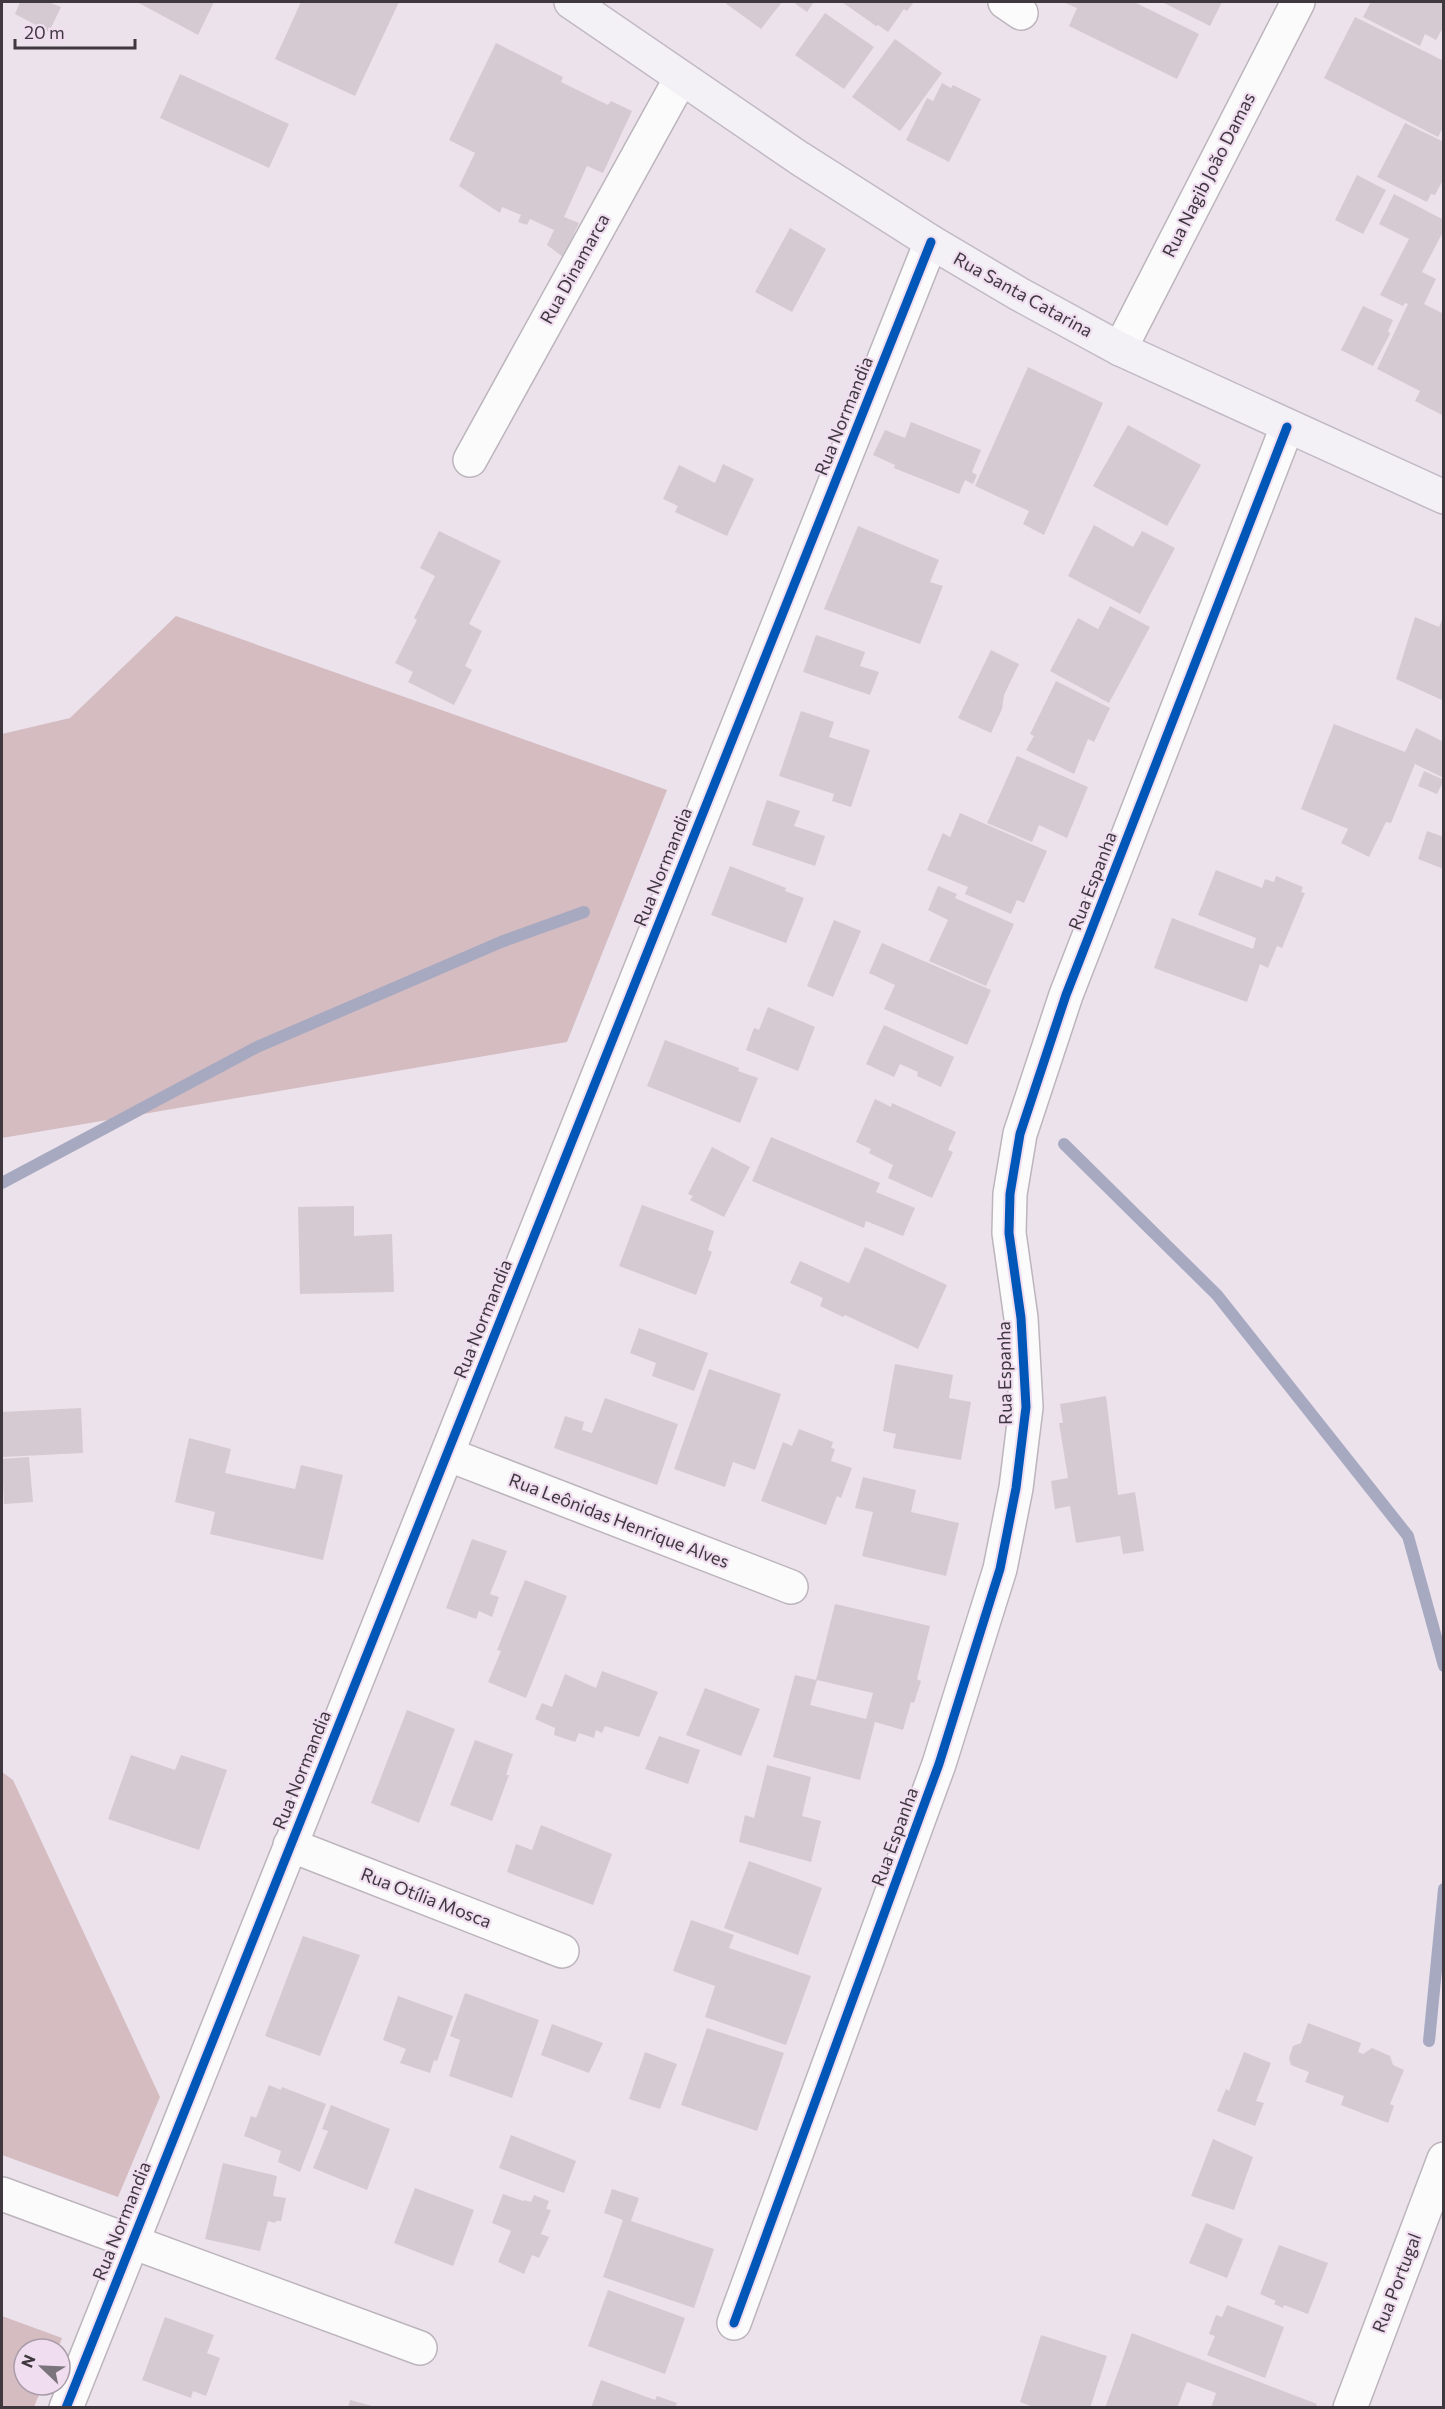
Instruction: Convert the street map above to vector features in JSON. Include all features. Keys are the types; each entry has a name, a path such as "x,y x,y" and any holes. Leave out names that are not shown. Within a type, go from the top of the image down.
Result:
{"main road":[{"name":"Rua Santa Catarina","path":"571,2 681,78 931,242 1120,350 1443,497"}],"street":[{"name":"Rua Nagib João Damas","path":"1120,350 1298,2"},
{"name":"Rua Dinamarca","path":"470,460 681,78"},
{"name":"Rua Normandia","path":"66,2408 931,242"},
{"name":"Rua Espanha","path":"734,2323 939,1764 1000,1569 1016,1488 1026,1407 1022,1318 1009,1233 1010,1194 1020,1134 1066,995 1287,427"},
{"name":"Rua Leônidas Henrique Alves","path":"447,1454 791,1587"},
{"name":"Rua Otília Mosca","path":"290,1845 562,1951"},
{"name":"Rua Portugal","path":"1350,2408 1443,2159"},
{"path":"2,2193 420,2348"}],"shaded area":[{"path":"176,616 667,790 567,1042 2,1138 2,734 70,718"},
{"path":"2,1772 13,1780 160,2097 118,2197 2,2155"},
{"path":"2,2316 59,2337 12,2337 12,2397 38,2397 34,2407 2,2407"}],"building":[{"path":"20,2 48,2 61,7 49,32 15,14"},
{"path":"137,2 214,2 198,35"},
{"path":"301,2 399,2 355,96 275,59"},
{"path":"724,2 782,2 761,29"},
{"path":"793,2 814,2 807,12"},
{"path":"842,2 914,2 907,11 904,9 888,32"},
{"path":"1063,2 1134,2 1199,34 1177,79 1069,26 1077,8"},
{"path":"1162,2 1222,2 1210,26"},
{"path":"1371,2 1444,2 1444,26 1436,40 1425,34 1420,46 1363,17"},
{"path":"825,13 874,47 844,89 795,55"},
{"path":"1355,17 1444,61 1444,126 1438,137 1324,78"},
{"path":"895,39 942,73 900,131 852,97"},
{"path":"496,43 563,77 561,82 608,105 611,101 632,111 603,173 587,166 564,217 579,223 563,257 547,245 554,230 530,219 527,225 518,222 521,215 502,207 500,213 459,186 475,153 449,140"},
{"path":"180,74 289,124 269,168 160,118"},
{"path":"942,83 951,88 953,85 981,99 949,162 906,140 927,98 933,101"},
{"path":"1405,123 1444,142 1444,178 1435,195 1431,194 1427,202 1377,177"},
{"path":"1357,175 1386,190 1363,234 1335,220"},
{"path":"1394,194 1444,220 1444,230 1422,272 1436,279 1424,304 1444,314 1444,416 1415,401 1420,391 1377,369 1408,304 1405,303 1403,306 1380,295 1409,239 1379,224"},
{"path":"790,228 826,249 792,312 755,292"},
{"path":"1363,306 1393,320 1388,331 1390,334 1373,366 1341,350"},
{"path":"1028,367 1103,403 1044,535 1023,524 1029,511 975,486"},
{"path":"911,422 981,450 972,472 977,475 973,484 965,480 959,494 894,468 895,465 873,455 885,430 905,438"},
{"path":"1128,425 1201,465 1167,526 1093,486"},
{"path":"723,464 754,479 727,536 675,512 678,506 663,499 679,465 715,483"},
{"path":"1094,525 1133,547 1142,531 1175,548 1140,614 1068,576"},
{"path":"858,526 939,560 930,582 943,586 920,644 824,609"},
{"path":"439,531 501,561 469,624 482,631 465,666 472,670 454,705 408,682 413,672 395,663 417,620 414,618 435,576 420,568"},
{"path":"1110,606 1150,627 1109,703 1050,671 1078,618 1098,629"},
{"path":"1444,615 1444,701 1396,679 1415,617 1439,627"},
{"path":"816,635 865,652 860,666 879,672 870,695 803,672"},
{"path":"991,650 1019,664 1004,695 1002,709 991,733 958,718"},
{"path":"1056,681 1110,708 1094,742 1088,739 1074,774 1026,750 1034,736 1030,734"},
{"path":"801,711 834,722 829,737 870,750 851,807 832,801 834,794 779,776"},
{"path":"1334,724 1405,752 1416,728 1444,742 1444,778 1415,764 1391,823 1386,822 1369,857 1341,843 1348,829 1301,809"},
{"path":"1017,756 1088,787 1067,838 1039,825 1032,842 987,823"},
{"path":"1424,771 1444,780 1437,794 1418,786"},
{"path":"767,800 800,811 794,826 825,836 815,866 752,845"},
{"path":"960,813 1047,851 1024,903 1017,900 1011,914 965,894 968,887 927,870 943,833 950,837"},
{"path":"1427,831 1444,837 1444,869 1418,859"},
{"path":"730,866 786,888 785,891 804,898 786,943 711,915"},
{"path":"1216,870 1262,888 1265,879 1274,882 1276,876 1303,887 1301,892 1305,893 1282,948 1277,946 1268,968 1260,964 1247,1002 1154,968 1172,918 1253,949 1256,938 1198,915"},
{"path":"938,886 957,894 955,898 1014,924 986,986 929,961 948,920 928,910"},
{"path":"834,920 861,931 833,997 807,986"},
{"path":"882,943 991,990 967,1045 884,1009 895,985 869,973"},
{"path":"768,1007 815,1027 798,1071 746,1050 754,1028 759,1030"},
{"path":"884,1025 954,1057 941,1087 917,1076 918,1072 900,1064 894,1077 866,1064"},
{"path":"665,1040 739,1068 738,1071 758,1078 740,1123 647,1086"},
{"path":"875,1099 891,1107 892,1103 956,1132 948,1150 953,1152 932,1198 888,1178 893,1165 869,1153 871,1149 856,1142"},
{"path":"771,1137 880,1183 876,1192 915,1208 903,1236 866,1221 864,1228 752,1181"},
{"path":"712,1147 750,1167 724,1217 690,1200 693,1196 688,1194"},
{"path":"642,1205 714,1231 708,1250 712,1252 696,1295 619,1266"},
{"path":"354,1206 354,1236 392,1234 394,1292 300,1294 298,1207"},
{"path":"865,1247 947,1285 918,1349 845,1315 843,1317 820,1306 823,1298 790,1283 800,1261 849,1283"},
{"path":"639,1328 708,1353 694,1391 652,1376 656,1363 630,1353"},
{"path":"895,1364 953,1375 949,1398 971,1402 961,1460 893,1448 896,1434 883,1431"},
{"path":"709,1369 781,1394 755,1470 733,1462 725,1487 674,1469"},
{"path":"1106,1396 1118,1495 1135,1492 1144,1551 1123,1554 1120,1536 1076,1543 1070,1506 1055,1509 1051,1481 1068,1478 1059,1423 1063,1423 1060,1404"},
{"path":"605,1398 678,1424 657,1485 554,1448 565,1416 584,1422 582,1430 592,1433"},
{"path":"81,1408 83,1453 2,1457 2,1412"},
{"path":"799,1429 833,1442 831,1448 835,1449 831,1461 852,1468 841,1498 837,1496 826,1525 761,1501 783,1442 792,1446"},
{"path":"189,1438 231,1449 225,1473 295,1489 301,1465 343,1475 323,1560 210,1534 215,1512 175,1502"},
{"path":"29,1457 33,1502 4,1504 2,1459"},
{"path":"863,1477 916,1490 911,1512 959,1523 946,1576 862,1556 873,1512 855,1508"},
{"path":"472,1539 507,1551 490,1594 499,1597 492,1617 479,1611 476,1619 446,1608"},
{"path":"525,1580 567,1596 526,1698 488,1682 501,1651 497,1650"},
{"path":"835,1604 930,1626 917,1679 921,1681 914,1703 911,1702 903,1730 875,1722 860,1780 773,1757 795,1675 816,1680","holes":["817,1680 873,1693 866,1719 810,1705"]},
{"path":"602,1671 658,1692 639,1737 605,1726 602,1733 596,1730 594,1738 579,1733 575,1742 554,1735 555,1728 535,1719 542,1703 552,1707 565,1674 596,1688"},
{"path":"705,1688 760,1709 741,1756 686,1735"},
{"path":"407,1710 455,1729 419,1823 371,1803"},
{"path":"659,1736 700,1750 688,1784 645,1769"},
{"path":"475,1740 513,1754 506,1775 509,1775 492,1821 450,1805"},
{"path":"131,1755 175,1770 181,1755 227,1770 199,1850 108,1819"},
{"path":"767,1765 811,1777 802,1816 821,1821 811,1862 739,1842 745,1815 754,1818"},
{"path":"541,1825 612,1854 593,1905 507,1872 516,1844 532,1850"},
{"path":"749,1861 822,1888 798,1955 724,1928"},
{"path":"691,1920 734,1935 729,1948 811,1976 786,2045 705,2017 715,1986 673,1971"},
{"path":"303,1936 360,1955 320,2056 265,2036"},
{"path":"465,1993 539,2020 512,2098 449,2076 460,2040 450,2036"},
{"path":"398,1996 453,2016 437,2061 434,2060 430,2073 400,2063 406,2049 383,2040"},
{"path":"1308,2023 1361,2043 1358,2052 1363,2054 1372,2048 1390,2056 1393,2065 1404,2070 1390,2104 1394,2106 1388,2123 1341,2105 1344,2096 1305,2082 1309,2072 1291,2065 1289,2058 1293,2046 1301,2043"},
{"path":"552,2024 603,2043 589,2073 541,2055"},
{"path":"707,2028 784,2053 757,2131 681,2105"},
{"path":"645,2052 677,2064 660,2109 629,2099"},
{"path":"1244,2052 1271,2063 1256,2101 1264,2103 1255,2126 1217,2111 1226,2089 1229,2091"},
{"path":"269,2085 281,2090 282,2087 326,2104 300,2172 278,2162 281,2151 244,2136 251,2116 256,2118"},
{"path":"331,2105 390,2129 367,2190 313,2168 328,2131 322,2129"},
{"path":"511,2135 576,2161 564,2193 499,2168"},
{"path":"1213,2139 1253,2157 1234,2210 1191,2196"},
{"path":"223,2163 277,2176 273,2196 286,2198 281,2221 275,2223 268,2221 260,2251 205,2239"},
{"path":"415,2188 474,2210 453,2266 394,2243"},
{"path":"612,2189 639,2198 631,2221 714,2249 694,2308 603,2277 623,2220 604,2213"},
{"path":"503,2194 523,2201 531,2202 534,2195 549,2201 546,2209 551,2210 541,2234 549,2237 539,2258 532,2255 524,2274 498,2262 511,2231 492,2223"},
{"path":"1206,2223 1243,2239 1227,2278 1189,2263"},
{"path":"1279,2245 1328,2263 1308,2314 1284,2305 1283,2308 1274,2304 1276,2301 1260,2294"},
{"path":"608,2290 685,2318 665,2374 588,2346"},
{"path":"1227,2305 1284,2327 1265,2378 1207,2355 1215,2336 1209,2334 1216,2315 1222,2317"},
{"path":"165,2317 214,2335 207,2353 220,2358 206,2396 193,2391 191,2398 142,2380"},
{"path":"1132,2333 1317,2404 1316,2408 1211,2408 1216,2393 1187,2382 1177,2408 1105,2408"},
{"path":"1041,2335 1107,2356 1090,2408 1036,2408 1020,2402"},
{"path":"601,2380 655,2400 657,2396 677,2403 675,2408 591,2408"},
{"path":"350,2400 376,2407 376,2408 348,2408"}],"waterway":[{"path":"2,1183 257,1047 501,942 584,912"},
{"path":"1064,1144 1217,1295 1408,1536 1444,1666"},
{"path":"1429,2041 1444,1889"}],"cycle path":[{"path":"66,2408 931,242"},
{"path":"734,2323 939,1764 1000,1569 1016,1488 1026,1407 1021,1318 1009,1233 1010,1194 1020,1134 1066,995 1287,427"}]}
